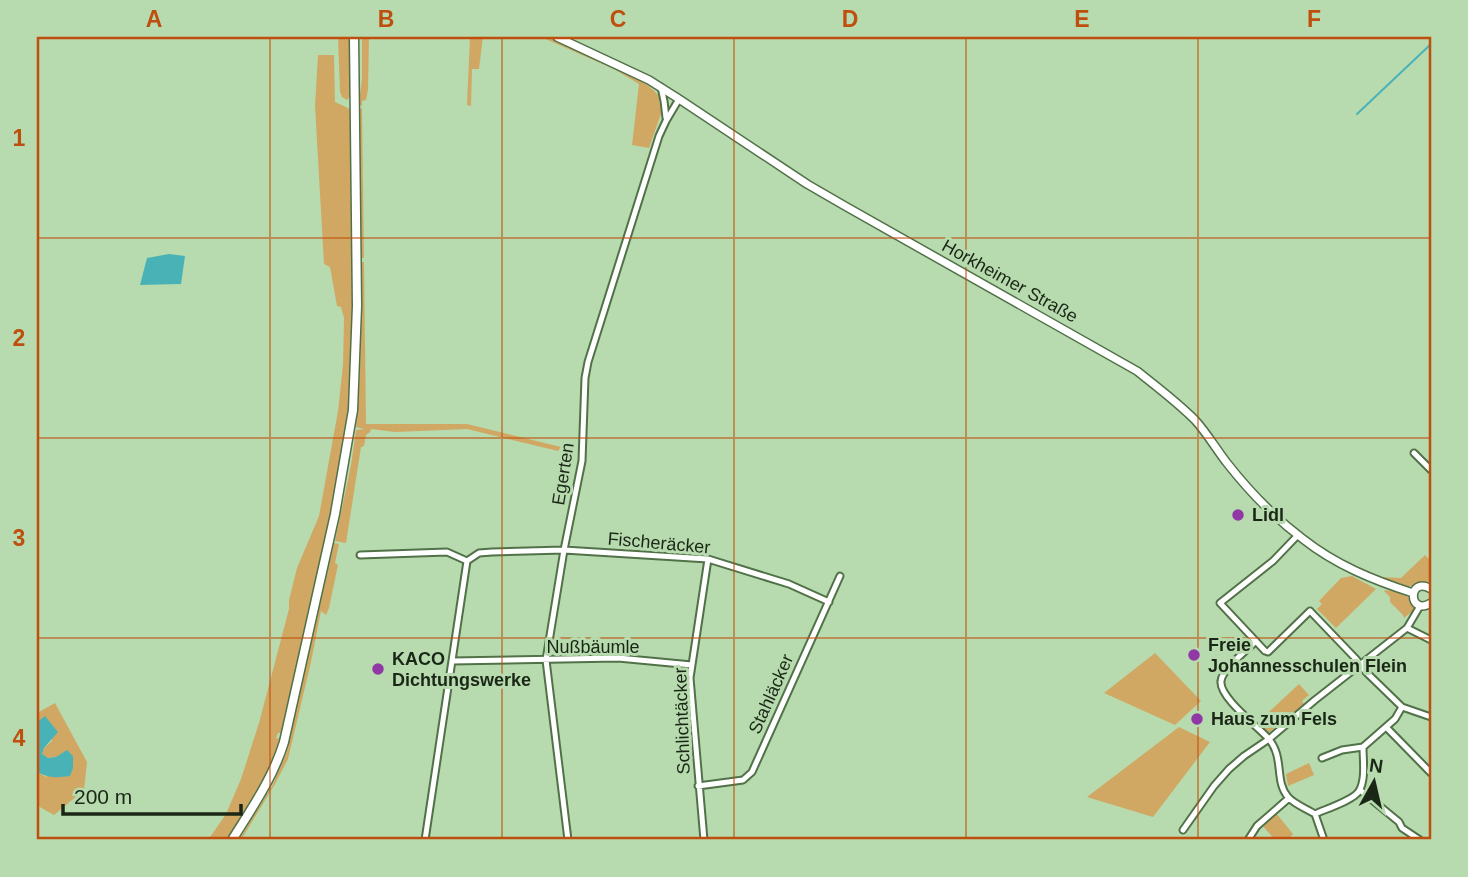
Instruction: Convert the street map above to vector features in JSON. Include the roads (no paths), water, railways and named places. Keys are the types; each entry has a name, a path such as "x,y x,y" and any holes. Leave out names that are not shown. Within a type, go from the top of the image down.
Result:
{"main road":[{"path":"232,840 263,790 284,742 335,514 350,433 355,382 357,306 354,37"},
{"name":"Horkheimer Straße","path":"557,37 661,87 807,184 1137,372 1171,397 1196,422 1249,488 1298,535 1355,572 1413,593"},
{"path":"1431,588 1420,586 1413,593 1415,602 1420,606 1431,603"}],"street":[{"name":"Egerten","path":"661,87 666,121"},
{"name":"Egerten","path":"568,840 545,660 582,461 588,362 656,146 666,121 680,99"},
{"path":"1415,453 1431,470"},
{"path":"1298,535 1273,561 1220,603 1268,652 1310,611 1366,672 1402,706 1431,717"},
{"name":"Fischeräcker","path":"467,561 479,553 564,550 708,559 789,584 828,601"},
{"path":"360,555 447,552 467,561 425,840"},
{"name":"Schlichtäcker","path":"704,840 690,678 708,559"},
{"name":"Stahläcker","path":"698,786 743,780 752,772 840,576"},
{"path":"1183,830 1229,769 1407,628 1420,606"},
{"path":"1407,628 1431,640"},
{"path":"1256,641 1224,672 1220,682 1223,693 1269,739 1278,752 1282,786 1289,798 1315,814 1324,840"},
{"name":"Nußbäumle","path":"452,661 618,658 692,665"},
{"path":"1322,758 1342,750 1363,747 1395,719 1402,706"},
{"path":"1386,727 1431,773"},
{"path":"1315,814 1355,796 1360,790 1363,747"},
{"path":"1360,790 1399,822 1402,828 1420,840"},
{"path":"1248,840 1257,826 1289,798"}],"water":[{"path":"169,254 185,256 181,284 140,285 147,258"},
{"path":"45,716 58,732 42,754 48,758 56,757 67,750 73,756 70,776 53,777 37,772 37,722"}],"waterway":[{"path":"1357,114 1431,44"}],"place":[{"name":"Lidl","path":"1238,515"},
{"name":"Freie Johannesschulen Flein","path":"1194,655"},
{"name":"KACO Dichtungswerke","path":"378,669"},
{"name":"Haus zum Fels","path":"1197,719"}]}
